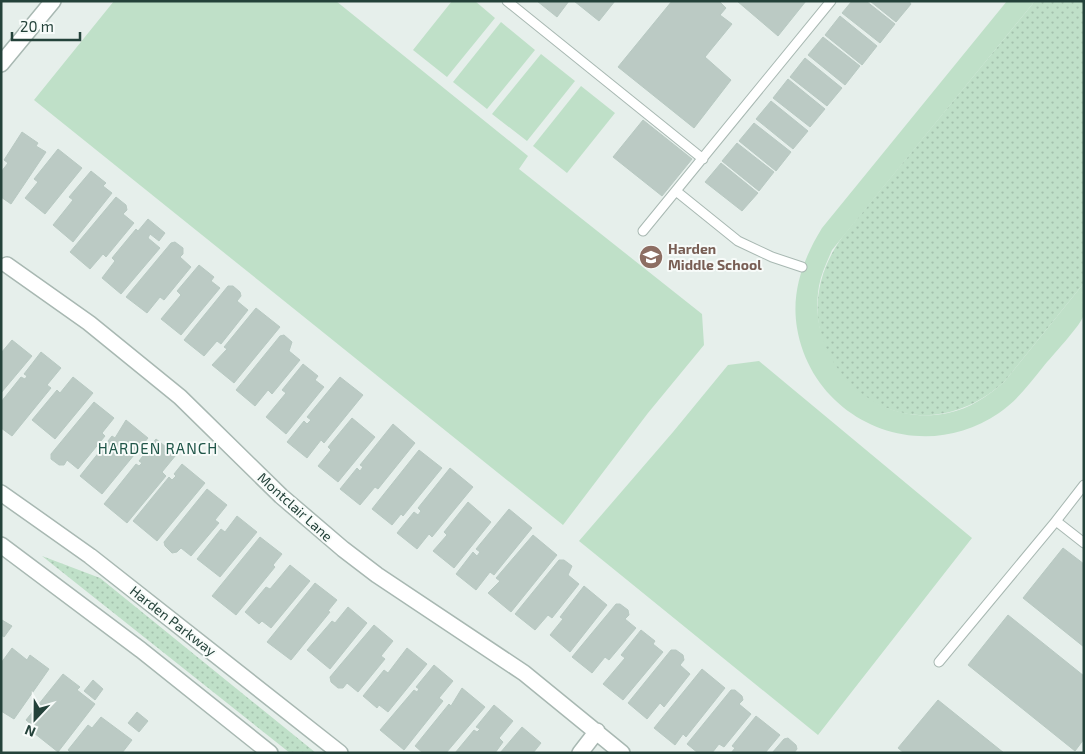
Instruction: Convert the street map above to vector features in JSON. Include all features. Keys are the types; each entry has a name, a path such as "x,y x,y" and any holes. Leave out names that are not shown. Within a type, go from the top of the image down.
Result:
{"street":[{"path":"1,64 53,1"},
{"name":"Montclair Lane","path":"3,262 89,323 180,397 281,496 343,549 385,580 524,673 622,753"},
{"name":"Harden Parkway","path":"1,493 90,556 340,753"},
{"path":"1,545 141,650 270,753"},
{"path":"580,753 597,731"}],"lane":[{"path":"507,1 703,159"},
{"path":"643,230 831,1"},
{"path":"676,191 738,242 772,257 802,267"},
{"path":"938,662 1084,485"},
{"path":"1056,520 1084,543"}],"green space":[{"path":"114,1 336,1 528,156 519,169 702,314 704,345 648,413 563,525 34,100"},
{"path":"452,1 475,1 495,18 447,77 413,50"},
{"path":"1007,1 1035,1 832,250 819,286 818,314 823,340 834,363 850,384 871,400 894,410 920,415 948,413 978,401 1004,382 1084,283 1083,317 1081,322 1023,392 999,413 969,429 937,436 905,435 875,426 847,410 824,389 807,361 797,328 796,302 800,276 809,252 822,228"},
{"path":"1035,1 1084,1 1084,283 1004,382 963,408 922,415 885,407 853,387 830,357 818,320 822,279 843,236"},
{"path":"501,22 535,50 487,109 453,82"},
{"path":"541,54 575,81 527,141 492,114"},
{"path":"581,86 615,113 567,173 533,146"},
{"path":"759,361 972,538 818,735 579,541 728,365"},
{"path":"42,556 100,578 316,753 290,753"}],"building":[{"path":"537,1 569,1 557,17"},
{"path":"574,1 615,1 599,21"},
{"path":"672,1 719,1 726,8 720,15 732,24 705,57 731,80 694,128 618,67"},
{"path":"737,1 806,1 778,36"},
{"path":"852,1 866,1 895,24 880,43 842,13"},
{"path":"870,1 909,1 911,4 896,22"},
{"path":"840,16 877,46 862,65 825,35"},
{"path":"823,37 860,66 845,85 808,55"},
{"path":"805,58 842,88 827,106 790,77"},
{"path":"788,79 825,109 810,127 773,98"},
{"path":"771,101 808,131 793,149 756,119"},
{"path":"643,120 692,159 662,196 613,157"},
{"path":"754,123 791,152 776,171 739,141"},
{"path":"22,132 38,143 36,146 46,152 11,204 1,197 1,172 8,163 4,160"},
{"path":"737,143 774,172 759,191 722,161"},
{"path":"58,149 82,168 45,214 25,198 38,182 34,179"},
{"path":"721,163 758,193 742,211 705,182"},
{"path":"91,171 106,183 103,186 112,193 73,242 53,225 73,200 69,197"},
{"path":"116,197 126,205 127,210 123,214 134,223 106,257 103,254 90,269 70,252"},
{"path":"148,219 165,233 159,241 150,234 148,238 160,248 121,294 102,278 115,261 112,258 136,229 138,231"},
{"path":"175,242 183,248 183,254 180,257 191,267 164,300 160,297 147,313 126,297 171,243"},
{"path":"199,265 214,277 211,281 220,288 181,335 161,319 181,295 177,291"},
{"path":"228,286 233,286 240,292 241,296 237,301 248,310 221,344 217,341 204,356 184,340"},
{"path":"256,308 280,327 234,383 212,365 227,349 224,347"},
{"path":"284,335 292,342 289,351 300,360 272,394 268,390 255,406 236,390 280,336"},
{"path":"12,340 32,356 1,393 1,353"},
{"path":"41,352 61,368 47,385 51,388 12,436 1,428 1,402 21,377 25,379 27,376 24,374"},
{"path":"303,364 318,376 315,380 324,387 286,434 266,417 286,393 282,390"},
{"path":"73,377 93,393 55,439 32,420 57,390 60,393"},
{"path":"340,377 363,395 324,443 321,440 307,458 287,442 304,421 307,424 311,420 307,417"},
{"path":"94,402 114,418 102,433 105,436 78,469 67,460 64,465 59,465 51,459 51,454"},
{"path":"352,418 375,437 338,482 318,466 331,450 328,447"},
{"path":"126,420 148,438 102,494 80,476 112,436 115,438"},
{"path":"393,424 415,443 378,489 375,487 360,505 340,489 357,468 360,471 363,467 360,465"},
{"path":"156,439 176,455 162,472 166,476 127,523 104,504 136,464 139,466 142,463 139,461"},
{"path":"419,450 442,468 403,516 401,514 392,525 372,509"},
{"path":"182,464 205,483 157,541 133,521 169,477 172,480 176,476 174,474"},
{"path":"450,468 473,487 432,537 429,534 417,549 397,533 414,512 418,515 421,511 418,508"},
{"path":"207,489 227,505 215,520 219,523 191,556 181,548 177,552 172,553 165,546 164,542"},
{"path":"468,502 491,522 454,568 433,551 447,535 444,532"},
{"path":"509,509 532,528 494,575 490,572 476,590 456,574 473,552 477,556 480,552 476,549"},
{"path":"237,516 257,532 220,577 197,559 221,529 225,532"},
{"path":"533,535 557,555 511,612 488,593 500,581 496,578"},
{"path":"260,537 282,554 273,565 275,567 236,615 212,596"},
{"path":"1063,548 1084,564 1084,647 1023,598"},
{"path":"559,560 564,560 572,566 568,575 579,584 552,618 548,615 535,630 515,614"},
{"path":"290,565 310,581 271,628 262,621 259,624 245,612 266,587 270,589"},
{"path":"315,583 337,600 328,611 330,612 291,660 267,642"},
{"path":"584,586 607,605 570,652 550,635 563,619 560,617"},
{"path":"616,604 620,604 628,610 629,615 625,619 636,628 609,660 605,657 592,673 572,657"},
{"path":"348,607 367,623 330,669 307,650 332,621 335,623"},
{"path":"1008,615 1084,676 1084,739 1075,751 968,665"},
{"path":"2,620 12,626 4,637 1,635"},
{"path":"374,625 393,641 381,656 385,659 358,692 347,683 343,688 338,688 331,682 330,677"},
{"path":"641,630 655,641 653,644 663,652 623,700 603,684 625,658 621,655"},
{"path":"12,648 27,660 30,655 49,669 14,719 1,711 1,663"},
{"path":"407,648 427,664 388,712 379,705 377,708 363,696 384,670 388,673"},
{"path":"671,650 676,650 683,655 684,660 680,665 690,674 664,707 660,703 647,719 628,703"},
{"path":"434,665 453,681 439,698 443,701 404,750 380,730 414,690 417,692 419,689 416,687"},
{"path":"702,669 725,688 686,737 683,734 675,745 654,728"},
{"path":"63,674 80,687 77,690 95,704 58,752 29,729 32,725 26,720"},
{"path":"93,680 103,689 95,700 84,691"},
{"path":"462,688 485,707 446,753 423,753 415,746 449,704 451,706"},
{"path":"731,690 735,690 742,696 743,700 739,704 751,714 724,747 719,744 712,753 698,753 687,744"},
{"path":"938,700 1004,753 904,753 898,748"},
{"path":"494,705 513,721 499,738 503,742 495,753 455,753 474,730 477,732 480,729 476,727"},
{"path":"137,712 148,721 139,732 128,723"},
{"path":"756,716 780,735 765,753 731,753 735,748 732,746"},
{"path":"101,717 132,740 122,753 71,753 68,750 88,725 92,728"},
{"path":"522,727 541,743 533,753 500,753"},
{"path":"788,738 796,745 797,749 794,753 772,753 784,739"}],"place":[{"name":"Harden Middle School","path":"651,257"}],"district":[{"name":"HARDEN RANCH","path":"158,449"}]}
